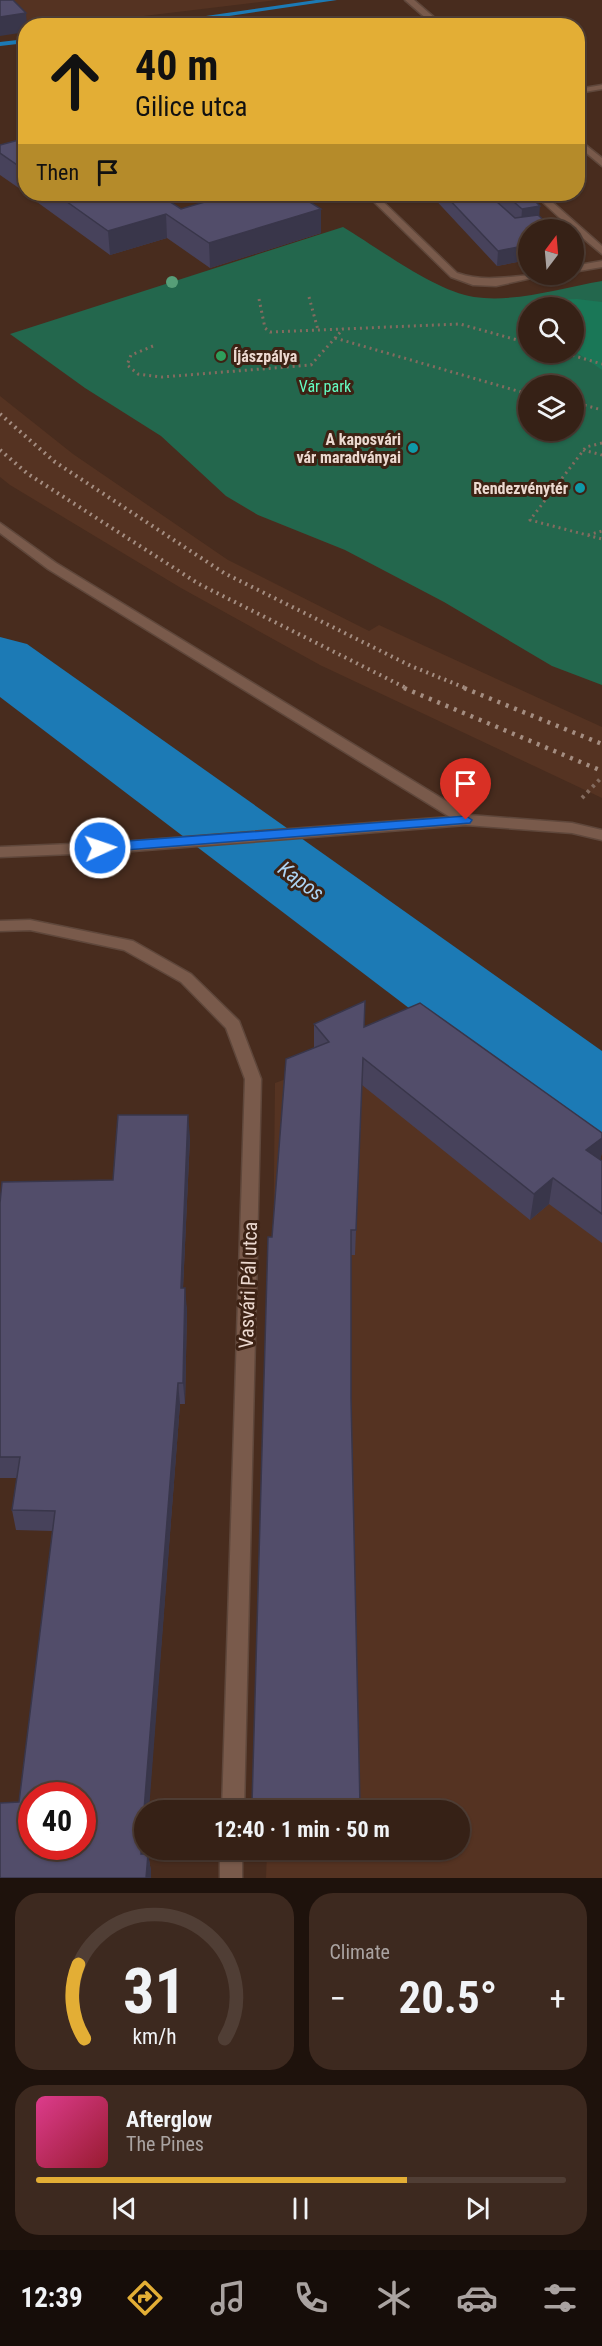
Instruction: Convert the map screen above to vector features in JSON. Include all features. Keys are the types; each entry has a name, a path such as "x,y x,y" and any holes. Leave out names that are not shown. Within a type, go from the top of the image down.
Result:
{"street":[{"path":"409,0 430,18"},
{"path":"585,90 602,87"},
{"path":"585,148 602,163"},
{"path":"377,201 454,275 473,282 496,284 518,280"},
{"path":"546,201 565,219"},
{"path":"584,236 602,251"},
{"path":"584,267 602,264"},
{"path":"0,527 52,566 466,820"},
{"path":"0,852 120,847 466,820 572,828 602,835"},
{"name":"Vasvári Pál utca","path":"0,926 30,925 128,945 186,978 233,1025 253,1078 233,1800"},
{"path":"231,1860 231,1878"}],"path":[{"path":"309,297 318,330"},
{"path":"259,300 265,328 270,332 460,324 518,340"},
{"path":"153,346 130,355 127,365 130,370 162,377 311,365 344,328"},
{"path":"335,338 518,391"},
{"path":"584,359 602,364"},
{"path":"584,405 601,409"},
{"path":"602,443 583,450 530,520 602,539"},
{"path":"583,450 602,455"},
{"path":"588,535 602,531"}],"shaded area":[{"path":"0,0 277,0 127,18 18,18"},
{"path":"0,396 73,454 228,560 369,631 379,625 602,727 602,798 320,665 181,588 10,485 0,477"},
{"path":"402,1037 602,1190 602,1878 266,1878 267,1860 470,1860 470,1800 267,1800 275,1083"}],"green space":[{"name":"Vár park","path":"343,227 425,278 474,297 506,298 538,294 602,281 602,685 552,666 444,602 345,550 258,515 226,496 161,436 85,388 10,334"},
{"path":"584,300 602,302 602,370 584,358"}],"building":[{"path":"0,0 13,0 26,13 0,17"},
{"path":"18,140 18,165 0,153 0,145"},
{"path":"66,201 169,201 181,209 208,201 308,201 321,209 209,243 166,214 108,231"},
{"path":"451,201 496,201 515,218 538,215 542,219 518,219 518,247 498,251"},
{"path":"513,201 535,201 540,206 522,209"},
{"path":"365,1001 364,1027 420,1003 602,1133 602,1138 586,1150 602,1161 602,1214 553,1178 534,1194 363,1058 356,1230 351,1230 351,1399 360,1800 252,1800 268,1237 272,1237 286,1059 329,1042 314,1024"},
{"path":"118,1115 188,1115 181,1288 185,1288 183,1383 178,1383 145,1800 134,1800 134,1860 148,1860 146,1878 0,1878 0,1803 18,1802 18,1860 96,1860 96,1782 21,1782 55,1511 12,1510 20,1457 0,1457 0,1203 2,1182 113,1180"}],"waterway":[{"path":"200,18 333,0"},
{"path":"0,44 18,42"},
{"name":"Kapos","path":"0,660 602,1102"}],"railway":[{"path":"0,414 55,462 224,573 411,666 468,689"},
{"path":"0,450 28,474 199,584 408,689"},
{"path":"404,688 602,771"},
{"path":"464,688 602,744"}],"place":[{"name":"Íjászpálya","path":"221,356"},
{"name":"A kaposvári vár maradványai","path":"413,448"},
{"name":"Rendezvénytér","path":"580,488"}],"route":[{"path":"100,848 466,820"}]}
